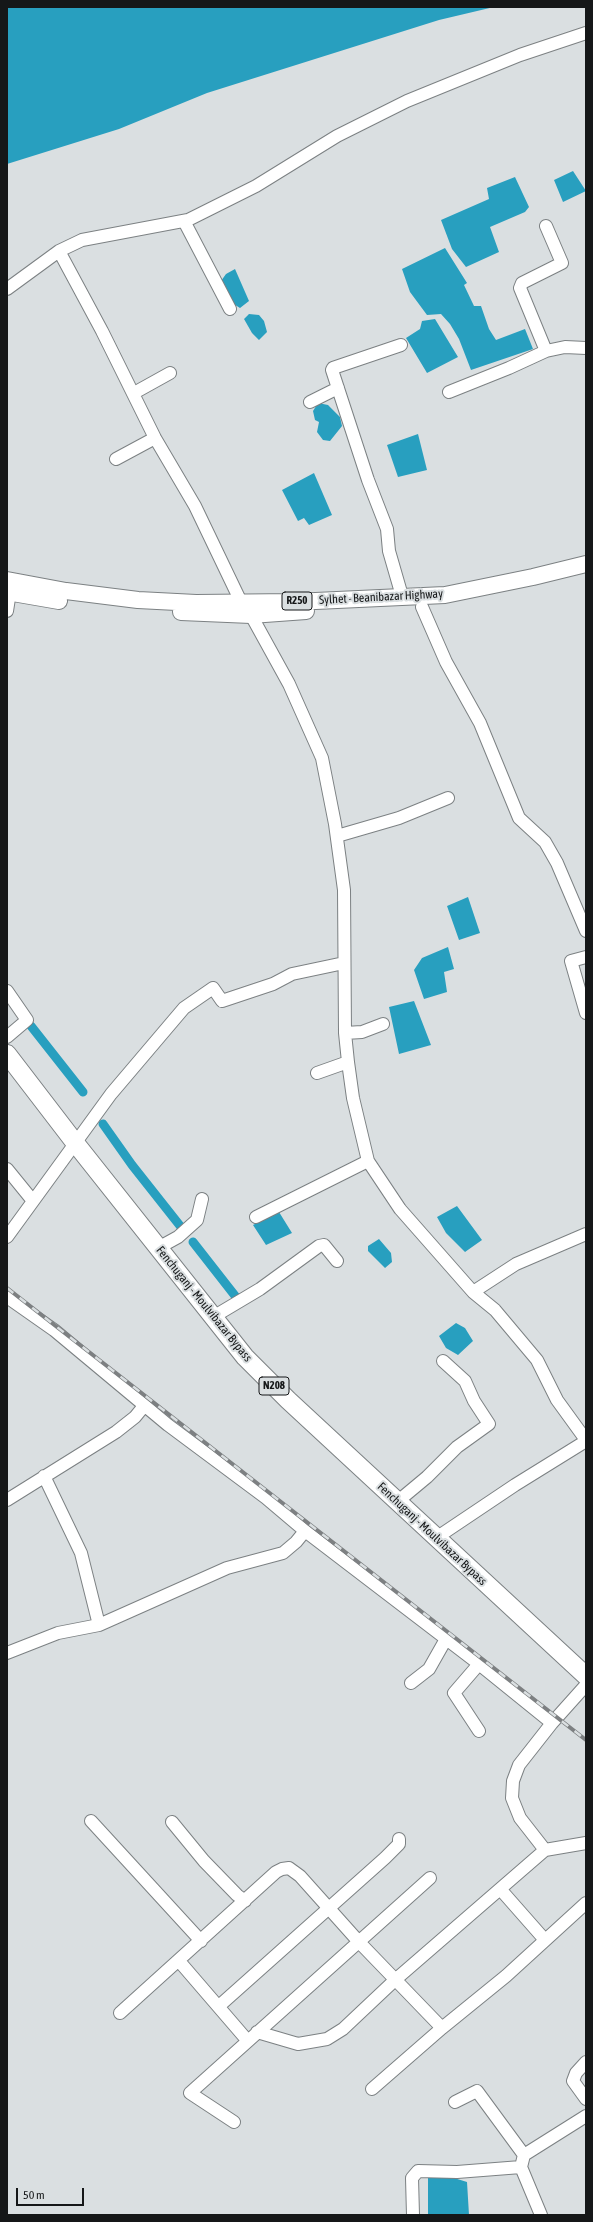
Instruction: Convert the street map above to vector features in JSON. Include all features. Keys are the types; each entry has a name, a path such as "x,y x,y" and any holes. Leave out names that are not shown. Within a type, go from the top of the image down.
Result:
{"highway":[{"name":"Fenchuganj - Moulvibazar Bypass","path":"7,1054 76,1144 245,1357 283,1395 397,1502 586,1676"}],"main road":[{"name":"Sylhet - Beanibazar Highway","path":"8,588 66,591 138,600 196,603 445,595 533,577 586,564"},
{"name":"Sylhet - Beanibazar Highway","path":"8,588 70,603 251,615 332,610 422,607 465,602 586,575"}],"street":[{"path":"7,289 59,251 82,240 184,221 256,186 337,136 407,101 520,55 586,33"},
{"path":"184,221 230,309"},
{"path":"546,226 562,263 522,283 520,288 546,351"},
{"path":"59,251 134,393 155,438 195,506 241,602 251,615 289,684 322,758 337,836 344,890 345,1033 348,1062 353,1098 368,1161 400,1209 474,1292 495,1310 537,1360 557,1400 586,1440 436,1538"},
{"path":"401,345 333,368 333,373 387,530 389,551 402,596"},
{"path":"449,392 509,368 546,351 565,347 586,348"},
{"path":"134,393 170,373"},
{"path":"310,402 338,388"},
{"path":"116,459 155,438"},
{"path":"7,611 8,588"},
{"path":"422,607 443,656 480,723 519,818 545,842 557,863 586,931"},
{"path":"337,836 399,818 448,798"},
{"path":"586,957 571,961 586,1014"},
{"path":"7,1237 111,1094 184,1008 213,988 222,1001 273,984 292,974 344,963"},
{"path":"7,991 27,1020 7,1038"},
{"path":"345,1033 362,1032 384,1024"},
{"path":"317,1073 348,1062"},
{"path":"256,1217 368,1161"},
{"path":"7,1169 33,1201"},
{"path":"158,1248 178,1237 197,1220 202,1199"},
{"path":"474,1292 516,1264 586,1234"},
{"path":"213,1317 260,1289 319,1246 324,1245 337,1261"},
{"path":"7,1296 54,1330 144,1406 266,1498 304,1531 479,1664 552,1724"},
{"path":"397,1502 427,1477 457,1447 489,1424 474,1401 465,1381 443,1361"},
{"path":"7,1500 116,1432 135,1417 144,1406"},
{"path":"44,1476 81,1554 100,1625"},
{"path":"7,1654 58,1633 100,1625 227,1568 283,1553 296,1542 304,1531"},
{"path":"411,1683 429,1669 446,1639"},
{"path":"479,1664 454,1693 479,1731"},
{"path":"545,1850 520,1818 512,1798 513,1781 519,1765 586,1685"},
{"path":"92,1821 201,1941"},
{"path":"172,1822 210,1866 237,1895 245,1901"},
{"path":"219,2006 385,1858 399,1844 399,1840"},
{"path":"257,2032 298,2044 327,2038 343,2029 395,1980 545,1850 586,1843"},
{"path":"120,2013 276,1872 290,1868 300,1876 359,1942 442,2028"},
{"path":"234,2122 190,2093 430,1878"},
{"path":"500,1890 545,1940"},
{"path":"372,2089 442,2028 506,1976 586,1903"},
{"path":"179,1961 248,2040"},
{"path":"586,2062 576,2073 573,2081 586,2099"},
{"path":"455,2102 477,2091 524,2155"},
{"path":"541,2215 521,2167 524,2155 586,2116"},
{"path":"413,2215 412,2178 418,2171 457,2172 521,2167"}],"water":[{"path":"7,7 494,7 439,20 207,93 119,129 7,164"},
{"path":"573,171 586,191 563,202 554,180"},
{"path":"515,177 529,207 525,212 490,227 499,252 466,267 452,249 441,220 489,199 487,188"},
{"path":"445,248 467,283 464,285 474,306 481,306 489,329 496,340 525,329 533,349 471,370 459,339 450,324 441,314 427,315 410,292 402,269"},
{"path":"235,269 249,301 240,308 232,303 221,281 226,274"},
{"path":"249,314 259,315 264,321 267,332 259,340 252,333 244,319"},
{"path":"435,319 458,357 427,373 406,338 420,329 422,321"},
{"path":"318,403 328,405 340,417 342,426 330,441 323,440 317,432 319,422 315,420 313,411"},
{"path":"418,434 427,470 398,477 387,445"},
{"path":"314,473 332,515 309,525 304,518 298,521 282,490"},
{"path":"468,897 480,933 459,940 447,906"},
{"path":"448,947 454,969 444,972 447,992 424,999 414,970 422,958"},
{"path":"414,1001 431,1045 399,1054 389,1007"},
{"path":"457,1206 482,1240 465,1252 446,1233 437,1217"},
{"path":"279,1212 292,1233 266,1245 253,1225"},
{"path":"379,1239 391,1253 392,1262 385,1268 368,1251 368,1246"},
{"path":"456,1323 465,1328 473,1341 458,1355 446,1348 439,1336"},
{"path":"428,2178 454,2178 467,2182 469,2215 428,2215"}],"waterway":[{"path":"31,1026 83,1092"},
{"path":"103,1124 132,1165 181,1227"},
{"path":"193,1242 236,1297"}],"railway":[{"path":"7,1288 586,1740"}]}
